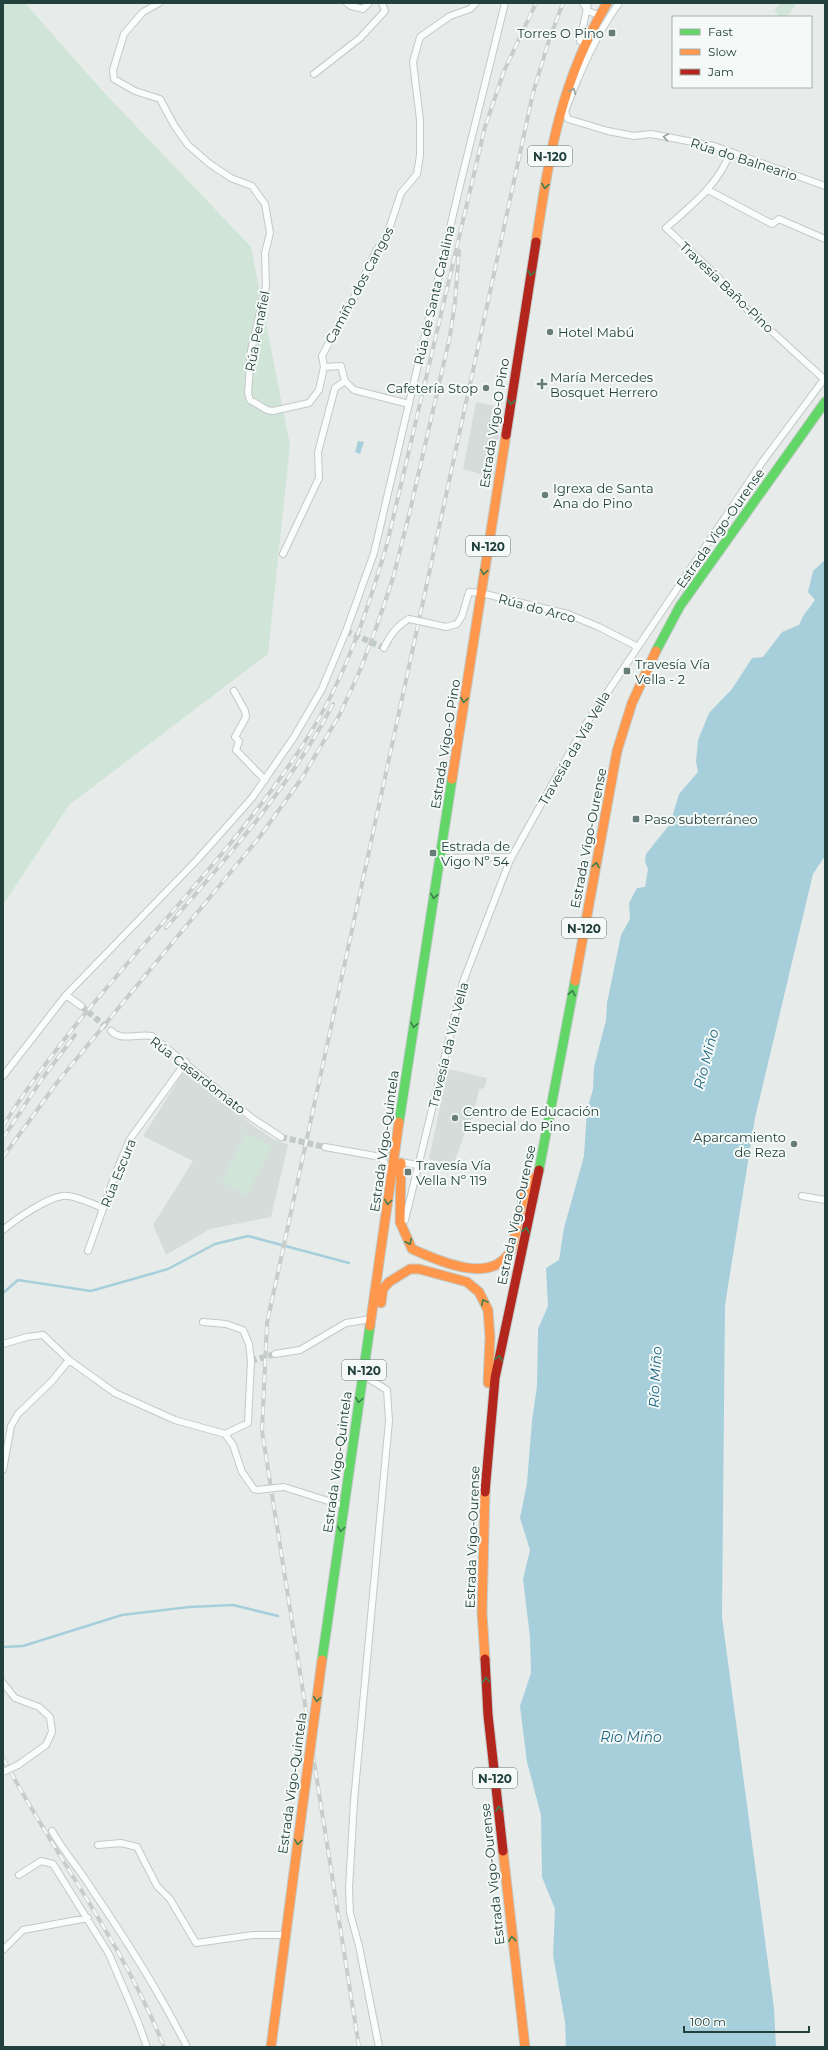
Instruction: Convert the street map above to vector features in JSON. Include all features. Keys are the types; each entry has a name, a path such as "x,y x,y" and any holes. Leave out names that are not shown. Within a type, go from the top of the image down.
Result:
{"highway":[{"name":"N-120","path":"570,80 572,60 580,41 590,9 600,3"},
{"name":"Estrada Vigo-O Pino","path":"440,858 556,123 590,9 607,3"},
{"name":"Estrada Vigo-Ourense","path":"525,2047 488,1715 482,1612 483,1508 495,1378 547,1130 617,751 632,703 658,646 680,606 825,402"},
{"name":"Estrada Vigo-Quintela","path":"271,2047 322,1660 408,1066 440,858"},
{"path":"408,1066 402,1162 400,1222 402,1229 412,1249 471,1270 490,1269 503,1261 511,1251 568,1012"},
{"path":"363,1375 372,1358 383,1290 400,1274 410,1269 419,1269 455,1277 467,1282 479,1292 488,1310 490,1336 483,1443 483,1508"},
{"path":"280,2047 277,2030 290,1899"},
{"path":"515,1961 519,2047"}],"street":[{"name":"Rúa Penafiel","path":"159,3 143,12 124,34 113,70 114,79 135,91 160,99 174,125 188,145 210,164 231,178 252,186 265,204 270,232 265,253 266,286 251,351 248,393 250,400 267,410"},
{"path":"347,3 363,10 370,3"},
{"path":"314,74 360,38 385,11 382,3"},
{"name":"Camiño dos Cangos","path":"267,410 273,411 309,403 319,390 324,368 322,356 354,298 376,251 387,235 401,194 417,174 420,156 420,120 413,62 420,37 450,16 470,9 476,3"},
{"name":"Rúa de Santa Catalina","path":"3,1076 66,995 197,860 252,798 294,737 322,689 346,631 374,553 503,3"},
{"path":"556,123 562,119 568,119 565,112 581,70 618,3"},
{"path":"590,9 612,13"},
{"name":"Rúa do Balneario","path":"568,119 608,131 634,136 651,134 714,146 825,186"},
{"path":"730,153 725,166 708,190 772,224 778,219 825,239"},
{"name":"Travesía Baño-Pino","path":"708,190 666,228 718,277 734,297 825,378"},
{"path":"324,368 340,366 345,381 354,390 409,404"},
{"name":"Travesía da Vía Vella","path":"402,1229 463,982 511,857 584,727 636,646 759,467 825,378"},
{"path":"283,554 319,478 318,452 335,388 345,381"},
{"path":"384,648 389,637 401,623 409,619 446,627 457,624 462,616 469,592 481,593"},
{"name":"Rúa do Arco","path":"481,593 568,614 599,627 636,646"},
{"path":"234,691 245,711 246,718 235,737 239,741 236,750 265,780"},
{"path":"440,858 511,857"},
{"path":"66,995 81,1006"},
{"name":"Rúa Casardomato","path":"111,1031 116,1035 123,1037 145,1034 152,1036 186,1062 252,1118 281,1138"},
{"name":"Rúa Escura","path":"88,1251 130,1139 186,1062"},
{"path":"381,1157 388,1150 399,1129"},
{"path":"325,1147 381,1157"},
{"path":"381,1157 392,1178"},
{"path":"402,1162 417,1165"},
{"path":"3,1230 42,1204 62,1195 81,1199 103,1208"},
{"path":"802,1196 825,1200"},
{"path":"275,1354 300,1350 346,1323 371,1319"},
{"path":"3,1344 27,1337 43,1335 69,1360 115,1393 174,1420 226,1434 248,1423 251,1361 249,1344 243,1330 226,1324 203,1322"},
{"path":"3,1470 4,1448 11,1426 18,1414 52,1381 69,1360"},
{"path":"363,1375 387,1390 389,1421 354,1801 349,1888 350,1913 359,1946 379,2047"},
{"path":"226,1434 233,1445 242,1472 254,1489 284,1487 344,1506"},
{"path":"3,1683 15,1698 39,1707 50,1717 52,1732 46,1745 18,1765 3,1772"},
{"path":"52,1831 128,1945 174,2020 187,2047"},
{"path":"98,1845 121,1843 136,1847 157,1886 170,1899 196,1943 253,1935 285,1935"},
{"path":"19,1875 41,1861 53,1864 109,1954 147,2047"},
{"path":"3,1950 23,1930 88,1918"}],"shaded area":[{"path":"476,402 495,406 502,414 493,478 463,469"},
{"name":"Centro de Educación Especial do Pino","path":"448,1069 487,1078 485,1087 479,1090 473,1117 467,1127 453,1166 429,1159"},
{"path":"184,1071 190,1072 252,1125 272,1138 288,1145 271,1217 210,1229 166,1255 153,1225 193,1161 143,1136"}],"green space":[{"path":"3,3 25,3 100,88 251,247 290,445 268,654 69,805 3,905"},
{"path":"780,3 797,3 788,16 780,16 774,11"},
{"path":"246,1133 272,1146 247,1195 222,1182"}],"water":[{"path":"358,441 364,442 360,454 355,452"},
{"name":"Río Miño","path":"825,560 825,856 813,874 755,1118 725,1305 722,1617 774,2008 776,2047 566,2047 565,2022 553,1955 555,1909 542,1877 541,1815 527,1762 520,1706 531,1673 530,1637 523,1579 530,1550 520,1518 527,1483 532,1421 537,1386 538,1329 548,1306 546,1268 559,1260 564,1228 584,1156 587,1110 593,1089 594,1067 606,1020 607,1003 621,935 630,919 629,903 637,888 645,887 648,869 645,862 646,854 670,824 679,794 698,772 696,762 698,740 709,713 732,689 752,658 763,657 782,632 799,625 803,616 815,600 808,592 813,571"}],"waterway":[{"path":"3,1293 18,1280 91,1291 168,1269 215,1244 248,1236 349,1263"},
{"path":"3,1647 23,1646 122,1615 189,1607 233,1605 278,1616"}],"tunnel":[{"path":"346,631 384,648"},
{"path":"81,1006 111,1031"},
{"path":"281,1137 325,1147"},
{"path":"251,1361 275,1354"}],"railway":[{"path":"3,1126 37,1075 75,1026 234,839 271,791 306,740 332,693 354,645 387,544 485,127 504,71 536,3"},
{"path":"359,2047 262,1431 267,1323 533,93 549,40 563,3"},
{"path":"3,1157 59,1080 258,839 302,778 340,714 361,668 393,578 450,336 455,302 459,251"},
{"path":"166,928 212,875 277,793 316,735 333,704"},
{"path":"3,1138 42,1079 75,1035"},
{"path":"3,1758 44,1830 109,1936 129,1972 164,2047"}],"traffic: fast":[{"path":"656,651 680,606 825,402"},
{"path":"399,1122 452,779"},
{"path":"539,1170 575,981"},
{"path":"322,1660 370,1326"}],"traffic: slow":[{"path":"536,242 546,178 559,119 578,61 607,3"},
{"path":"452,779 506,435"},
{"path":"575,981 617,751 632,703 656,651"},
{"path":"370,1326 399,1122"},
{"path":"401,1163 400,1222 412,1249 436,1259 465,1268 480,1269 493,1266 504,1260 514,1242 529,1176"},
{"path":"381,1303 383,1289 389,1282 410,1269 419,1269 467,1282 479,1292 488,1310 490,1337 488,1383"},
{"path":"485,1492 482,1612 485,1659"},
{"path":"303,1803 322,1660"},
{"path":"271,2047 303,1803"},
{"path":"503,1851 525,2047"}],"traffic: jam":[{"path":"506,435 536,242"},
{"path":"485,1492 495,1378 539,1170"},
{"path":"485,1659 488,1715 503,1851"}],"place":[{"name":"Torres O Pino","path":"612,33"},
{"name":"Hotel Mabú","path":"550,332"},
{"name":"María Mercedes Bosquet Herrero","path":"542,384"},
{"name":"Cafetería Stop","path":"486,388"},
{"name":"Igrexa de Santa Ana do Pino","path":"545,495"},
{"name":"Travesía Vía Vella - 2","path":"627,671"},
{"name":"Paso subterráneo","path":"636,819"},
{"name":"Estrada de Vigo Nº 54","path":"433,853"},
{"name":"Centro de Educación Especial do Pino","path":"455,1118"},
{"name":"Aparcamiento de Reza","path":"794,1144"},
{"name":"Travesía Vía Vella Nº 119","path":"408,1172"}]}
